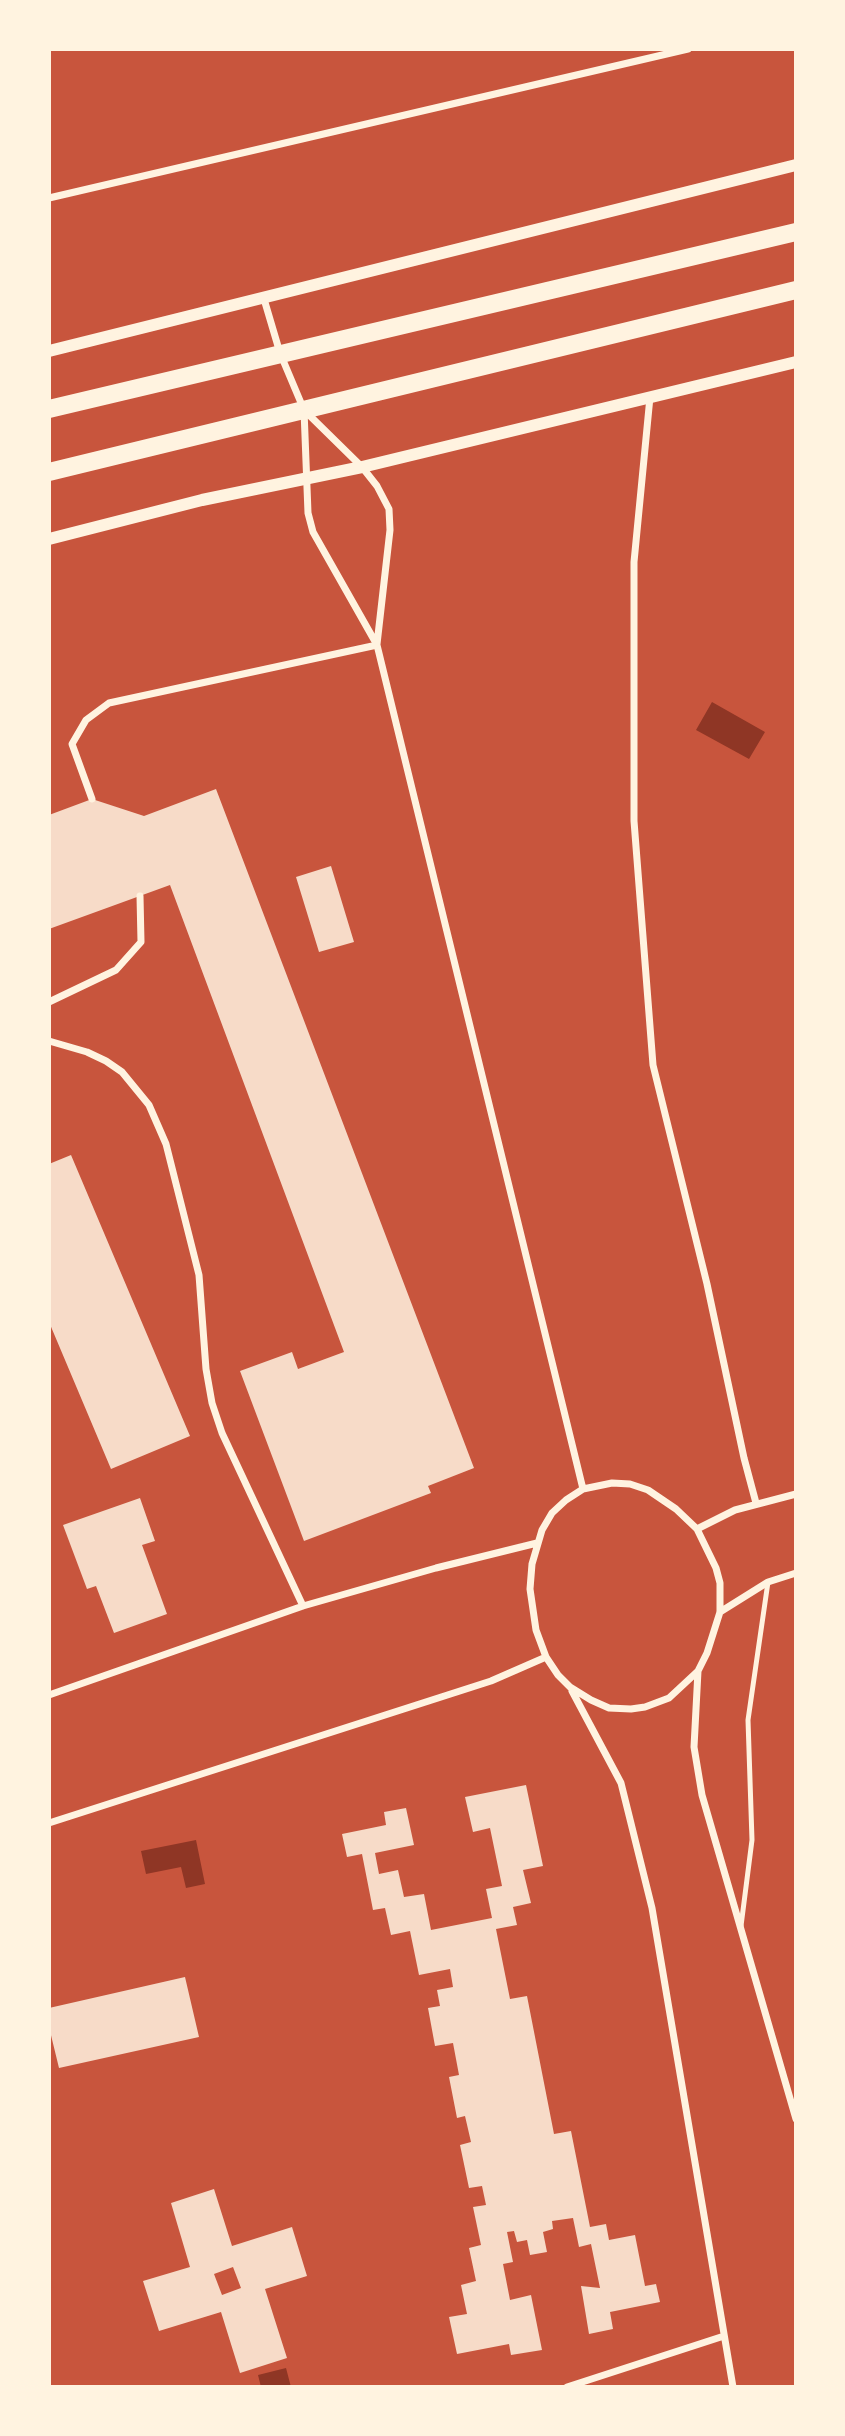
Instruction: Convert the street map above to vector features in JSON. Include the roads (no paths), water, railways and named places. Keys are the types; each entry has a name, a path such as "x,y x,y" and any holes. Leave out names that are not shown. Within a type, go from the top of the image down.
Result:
{"main road":[{"path":"49,409 796,232"},
{"path":"49,472 796,290"}],"street":[{"path":"49,198 688,49"},
{"path":"49,351 796,165"},
{"path":"264,299 280,353 304,410 309,513 313,531 377,645 583,1489"},
{"path":"49,539 202,500 362,467 796,362"},
{"path":"650,397 634,562 634,821 653,1065 707,1284 756,1503"},
{"path":"304,410 362,467 384,497 390,516 377,645"},
{"path":"92,799 72,744 86,720 109,703 377,645"},
{"path":"49,1002 116,970 141,942 140,896"},
{"path":"49,1041 87,1052 106,1061 122,1072 149,1105 166,1144 199,1275 206,1369 212,1403 222,1433 303,1606"},
{"path":"733,2387 652,1908 621,1783 570,1687 546,1657 536,1630 531,1604 531,1575 537,1543 552,1513 583,1489 612,1483 638,1486 667,1502 697,1529 716,1567 720,1583 720,1612 698,1671 694,1747 702,1795 796,2119"},
{"path":"697,1529 736,1510 796,1494"},
{"path":"49,1695 303,1606 436,1568 537,1543"},
{"path":"720,1612 768,1581 796,1573"},
{"path":"49,1823 491,1681 546,1657"},
{"path":"570,1687 600,1705 631,1709 668,1698 698,1671"},
{"path":"567,2387 724,2336"}],"lane":[{"path":"741,1929 752,1840 748,1720 768,1581"}]}
